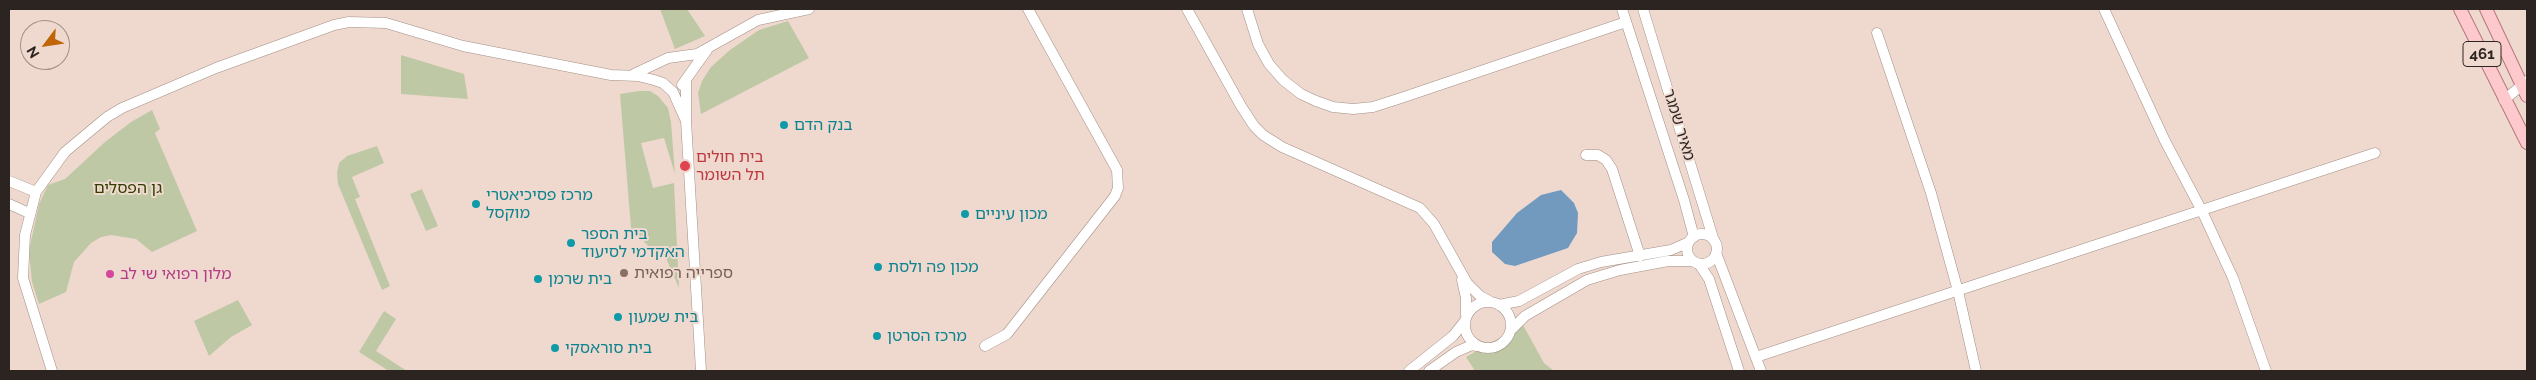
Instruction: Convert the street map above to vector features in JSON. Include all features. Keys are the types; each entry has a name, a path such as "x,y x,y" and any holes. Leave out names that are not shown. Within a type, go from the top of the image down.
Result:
{"main road":[{"name":"461","path":"2460,9 2527,143"},
{"name":"461","path":"2486,9 2510,63 2517,70 2526,86"}],"street":[{"path":"625,76 641,73 674,57 687,57 708,49 758,20 809,9"},
{"path":"985,346 1007,334 1115,196 1118,188 1117,170 1028,9"},
{"path":"1187,9 1248,118 1263,136 1282,147 1420,208 1434,224 1460,274 1473,290 1509,314 1511,330"},
{"path":"1247,9 1258,44 1270,64 1283,80 1301,94 1316,101 1333,107 1353,109 1373,106 1401,98 1626,22"},
{"name":"מאיר שמגר","path":"1622,9 1687,209 1691,239"},
{"name":"מאיר שמגר","path":"1643,9 1714,241"},
{"path":"2104,9 2165,141 2202,211 2243,303 2266,371"},
{"path":"52,371 23,278 25,235 29,213 36,192 65,152 94,127 122,108 216,68 334,25 349,22 386,23 463,46 611,75 645,77 665,85 680,87 708,49"},
{"path":"1878,33 1931,193 1958,291 1976,371"},
{"path":"674,57 684,62 687,77 686,121 701,371"},
{"path":"662,62 658,70 665,85 678,99 686,121"},
{"path":"2504,100 2526,86"},
{"path":"1756,357 2375,153"},
{"path":"1586,155 1598,155 1606,160 1612,169 1640,256"},
{"path":"9,181 36,192"},
{"path":"9,204 29,213"},
{"path":"1409,371 1453,336 1465,321 1472,308 1478,304 1519,301 1578,269 1601,262 1671,250 1703,234 1714,241 1716,253 1761,371"},
{"path":"1691,239 1687,252 1709,279 1739,371"},
{"path":"1429,371 1456,352 1472,345 1484,349 1499,346 1505,342 1511,330 1525,316 1587,280 1620,270 1668,262 1708,263 1716,253"},
{"path":"1460,274 1466,298 1465,321 1467,336 1477,346"}],"green space":[{"path":"660,9 687,9 705,36 675,49"},
{"path":"788,21 809,58 701,114 698,93 702,81 711,67 730,50 759,30"},
{"path":"401,55 464,74 468,99 401,94"},
{"path":"650,91 658,96 668,108 671,122 675,174 664,138 641,143 653,188 674,183 679,288 666,258 654,252 631,228 620,94"},
{"name":"גן הפסלים","path":"152,110 160,129 155,133 197,231 152,252 136,239 111,235 101,237 91,243 74,262 66,292 39,304 32,282 29,251 39,204 48,185 65,179 105,142 131,122"},
{"path":"377,146 384,163 352,177 360,197 355,199 390,286 382,290 338,184 337,173 339,163 347,156"},
{"path":"422,189 438,226 426,231 410,194"},
{"path":"238,300 252,325 231,337 209,356 194,321"},
{"path":"384,311 396,319 376,351 407,371 389,371 359,352"},
{"path":"1523,325 1544,363 1554,371 1475,371 1466,357"}],"water":[{"path":"1561,190 1574,203 1578,213 1577,233 1568,248 1515,266 1505,264 1492,252 1492,242 1517,213 1541,195"}],"place":[{"name":"בנק הדם","path":"784,125"},
{"name":"בית חולים תל השומר","path":"685,166"},
{"name":"מרכז פסיכיאטרי מוקסל","path":"476,204"},
{"name":"מכון עיניים","path":"965,214"},
{"name":"בית הספר האקדמי לסיעוד","path":"571,243"},
{"name":"מכון פה ולסת","path":"878,267"},
{"name":"ספרייה רפואית","path":"624,273"},
{"name":"מלון רפואי שי לב","path":"110,274"},
{"name":"בית שרמן","path":"538,279"},
{"name":"בית שמעון","path":"618,317"},
{"name":"מרכז הסרטן","path":"877,336"},
{"name":"בית סוראסקי","path":"555,348"}]}
